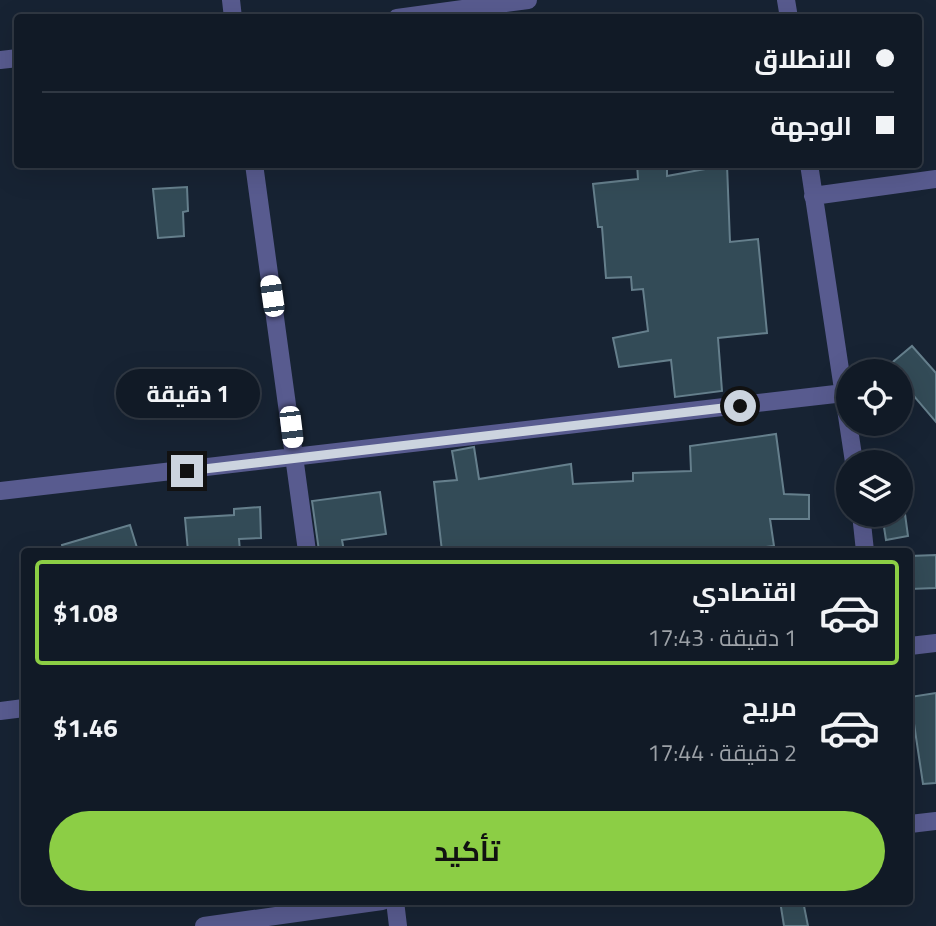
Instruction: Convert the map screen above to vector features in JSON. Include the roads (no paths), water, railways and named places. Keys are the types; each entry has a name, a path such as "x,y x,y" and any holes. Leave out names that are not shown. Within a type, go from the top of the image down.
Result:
{"street":[{"path":"426,14 528,0"},
{"path":"255,168 307,548"},
{"path":"810,168 839,359"},
{"path":"813,196 936,179"},
{"path":"0,491 295,459 836,394"},
{"path":"862,527 865,548"},
{"path":"913,646 936,643"},
{"path":"0,711 21,708"},
{"path":"913,824 936,821"},
{"path":"204,926 342,905"},
{"path":"395,905 398,926"}]}
